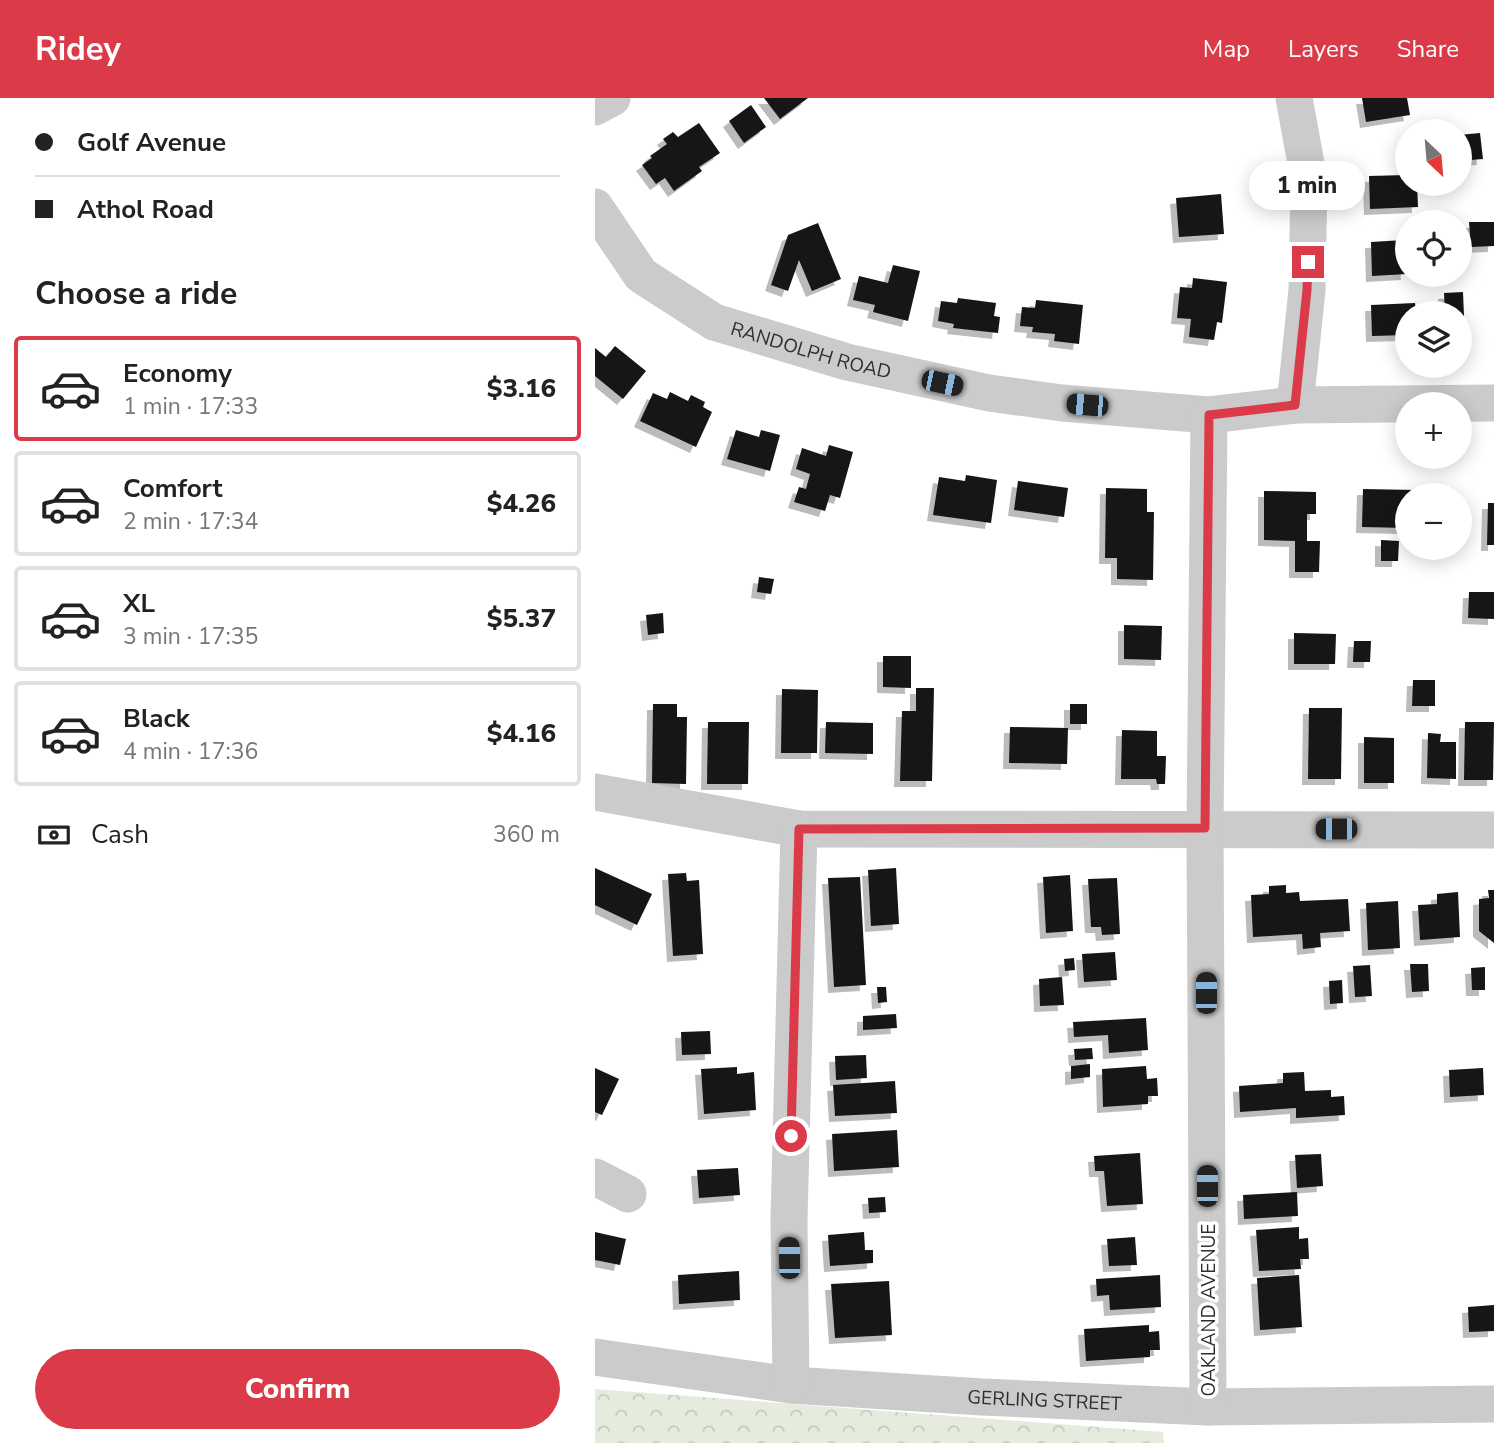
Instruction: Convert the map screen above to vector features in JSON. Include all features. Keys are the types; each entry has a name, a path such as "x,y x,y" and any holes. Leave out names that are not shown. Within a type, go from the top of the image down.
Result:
{"street":[{"path":"595,107 613,98"},
{"path":"1294,98 1309,180 1307,290 1295,405"},
{"name":"RANDOLPH ROAD","path":"595,207 641,275 714,321 847,362 989,393 1062,403 1209,415 1295,405 1494,403"},
{"name":"OAKLAND AVENUE","path":"1208,1407 1205,828 1209,415"},
{"path":"595,792 799,829 1494,830"},
{"path":"791,1385 789,1220 799,829"},
{"path":"595,1177 628,1194"},
{"name":"GERLING STREET","path":"595,1357 791,1385 982,1397 1208,1407 1494,1404"}],"green space":[{"path":"595,1389 1163,1432 1164,1443 595,1443"}],"building":[{"path":"764,98 808,98 780,119"},
{"path":"1362,98 1407,98 1410,115 1366,122"},
{"path":"751,105 766,127 744,143 729,121"},
{"path":"699,123 720,153 699,167 702,171 674,191 665,178 656,184 642,165 667,144 663,139 673,132 678,137"},
{"path":"1480,133 1483,159 1472,160 1472,134"},
{"path":"1395,175 1395,196 1418,196 1418,207 1370,209 1369,176"},
{"path":"1221,194 1224,234 1179,237 1176,198"},
{"path":"1472,222 1494,222 1494,246 1472,247"},
{"path":"818,223 841,279 812,291 799,260 788,291 771,285 788,235"},
{"path":"1395,241 1395,275 1372,276 1371,242"},
{"path":"893,265 920,271 908,321 873,312 875,305 853,300 859,276 888,283"},
{"path":"1193,278 1227,282 1222,323 1217,322 1214,340 1189,337 1191,319 1177,318 1180,287 1192,288"},
{"path":"1463,292 1463,301 1444,301 1444,293"},
{"path":"958,298 996,303 994,316 1000,317 998,333 953,328 954,324 938,321 941,301 957,303"},
{"path":"1036,300 1083,305 1079,344 1054,341 1055,334 1032,332 1033,327 1020,326 1022,307 1035,308"},
{"path":"1395,304 1395,335 1372,336 1371,305"},
{"path":"615,346 646,371 623,399 595,376 595,348 606,357"},
{"path":"670,392 688,401 691,395 705,402 703,407 712,412 696,447 640,421 653,393 667,399"},
{"path":"736,430 759,437 761,430 780,435 770,471 727,459"},
{"path":"829,445 853,452 840,498 830,495 825,511 794,502 799,487 806,489 810,474 796,469 802,448 826,456"},
{"path":"966,475 997,480 991,523 933,515 939,477 965,481"},
{"path":"1018,481 1068,488 1064,517 1014,510"},
{"path":"1106,488 1147,489 1147,512 1154,512 1153,580 1117,579 1117,558 1105,558"},
{"path":"1363,489 1395,490 1395,528 1362,527"},
{"path":"1264,491 1316,492 1316,514 1307,514 1307,541 1320,541 1319,572 1295,572 1295,541 1264,540"},
{"path":"1488,503 1494,503 1494,545 1487,545"},
{"path":"1381,540 1395,541 1395,560 1398,561 1381,561"},
{"path":"759,577 774,579 771,594 757,592"},
{"path":"1469,592 1494,592 1494,619 1468,618"},
{"path":"663,613 664,633 648,635 646,615"},
{"path":"1124,625 1162,626 1161,660 1124,659"},
{"path":"1294,633 1336,634 1335,664 1294,664"},
{"path":"1354,641 1371,641 1370,662 1353,662"},
{"path":"883,656 911,656 911,688 883,687"},
{"path":"1413,680 1435,680 1435,706 1412,706"},
{"path":"916,688 934,688 932,781 900,781 902,711 916,711"},
{"path":"782,689 818,690 817,753 781,753"},
{"path":"653,704 677,704 677,717 687,717 686,784 652,783"},
{"path":"1070,704 1087,704 1087,724 1070,724"},
{"path":"1309,708 1342,708 1341,779 1308,779"},
{"path":"708,722 749,722 748,784 707,784"},
{"path":"826,722 873,723 873,754 825,753"},
{"path":"1465,722 1494,722 1493,780 1464,780"},
{"path":"1010,727 1068,728 1067,764 1009,763"},
{"path":"1122,730 1157,731 1157,756 1166,756 1165,784 1157,784 1156,779 1121,779"},
{"path":"1428,733 1441,734 1440,742 1456,742 1456,779 1427,778"},
{"path":"1364,737 1394,738 1394,783 1364,783"},
{"path":"595,868 652,894 637,925 595,905"},
{"path":"896,868 899,924 871,926 868,870"},
{"path":"686,873 687,881 699,880 703,954 673,956 668,874"},
{"path":"1070,875 1073,931 1046,933 1043,877"},
{"path":"860,877 866,985 834,987 828,878"},
{"path":"1117,878 1120,934 1102,935 1101,927 1091,927 1088,879"},
{"path":"1286,885 1286,893 1299,892 1300,901 1348,899 1350,931 1320,933 1321,947 1303,949 1302,934 1253,937 1251,895 1269,894 1269,886"},
{"path":"1488,890 1494,890 1494,943 1479,931 1479,899 1489,898"},
{"path":"1458,892 1460,937 1420,940 1418,905 1437,904 1437,894"},
{"path":"1398,901 1400,948 1368,950 1366,903"},
{"path":"1115,952 1117,980 1084,982 1082,954"},
{"path":"1074,958 1075,970 1065,971 1064,959"},
{"path":"1410,964 1428,964 1429,991 1412,992"},
{"path":"1370,965 1372,996 1355,997 1353,966"},
{"path":"1485,967 1485,990 1472,990 1471,968"},
{"path":"1062,977 1064,1005 1040,1006 1039,979"},
{"path":"1342,980 1343,1003 1330,1004 1329,981"},
{"path":"877,987 886,987 887,1002 878,1003"},
{"path":"896,1014 897,1028 863,1030 863,1016"},
{"path":"1146,1018 1148,1050 1109,1053 1108,1035 1074,1037 1073,1022"},
{"path":"710,1031 711,1054 682,1055 681,1032"},
{"path":"1092,1048 1093,1059 1075,1060 1074,1049"},
{"path":"866,1055 867,1078 836,1080 835,1056"},
{"path":"1090,1064 1090,1077 1071,1079 1071,1066"},
{"path":"1146,1066 1147,1079 1157,1078 1158,1096 1148,1096 1148,1104 1103,1107 1102,1069"},
{"path":"737,1067 737,1074 754,1072 756,1110 704,1114 701,1069"},
{"path":"595,1068 619,1079 602,1115 595,1112"},
{"path":"1483,1068 1484,1095 1450,1097 1449,1070"},
{"path":"1304,1072 1305,1091 1331,1090 1331,1097 1344,1096 1345,1115 1296,1118 1296,1108 1240,1112 1239,1086 1283,1083 1283,1073"},
{"path":"895,1081 897,1113 835,1116 833,1085"},
{"path":"897,1130 899,1167 834,1171 832,1134"},
{"path":"1140,1153 1143,1204 1107,1206 1104,1171 1095,1171 1094,1156"},
{"path":"1321,1154 1323,1186 1297,1188 1295,1155"},
{"path":"738,1168 740,1195 699,1198 697,1170"},
{"path":"1297,1192 1298,1216 1244,1219 1243,1195"},
{"path":"885,1197 886,1212 869,1213 868,1198"},
{"path":"1299,1227 1299,1239 1308,1238 1309,1259 1300,1259 1301,1269 1259,1271 1256,1230"},
{"path":"595,1232 626,1239 620,1265 595,1260"},
{"path":"864,1232 865,1250 873,1250 873,1263 830,1266 828,1235"},
{"path":"1135,1237 1137,1265 1109,1266 1107,1239"},
{"path":"739,1271 740,1300 679,1304 678,1275"},
{"path":"1160,1275 1161,1307 1110,1310 1109,1295 1097,1296 1096,1279"},
{"path":"1299,1275 1302,1327 1260,1330 1257,1278"},
{"path":"889,1281 892,1335 835,1338 831,1284"},
{"path":"1494,1305 1494,1331 1469,1332 1468,1307"},
{"path":"1149,1325 1149,1332 1159,1331 1160,1350 1150,1350 1150,1357 1086,1361 1084,1329"}],"route":[{"path":"791,1136 799,829 1205,828 1209,415 1295,405 1308,262"}]}
